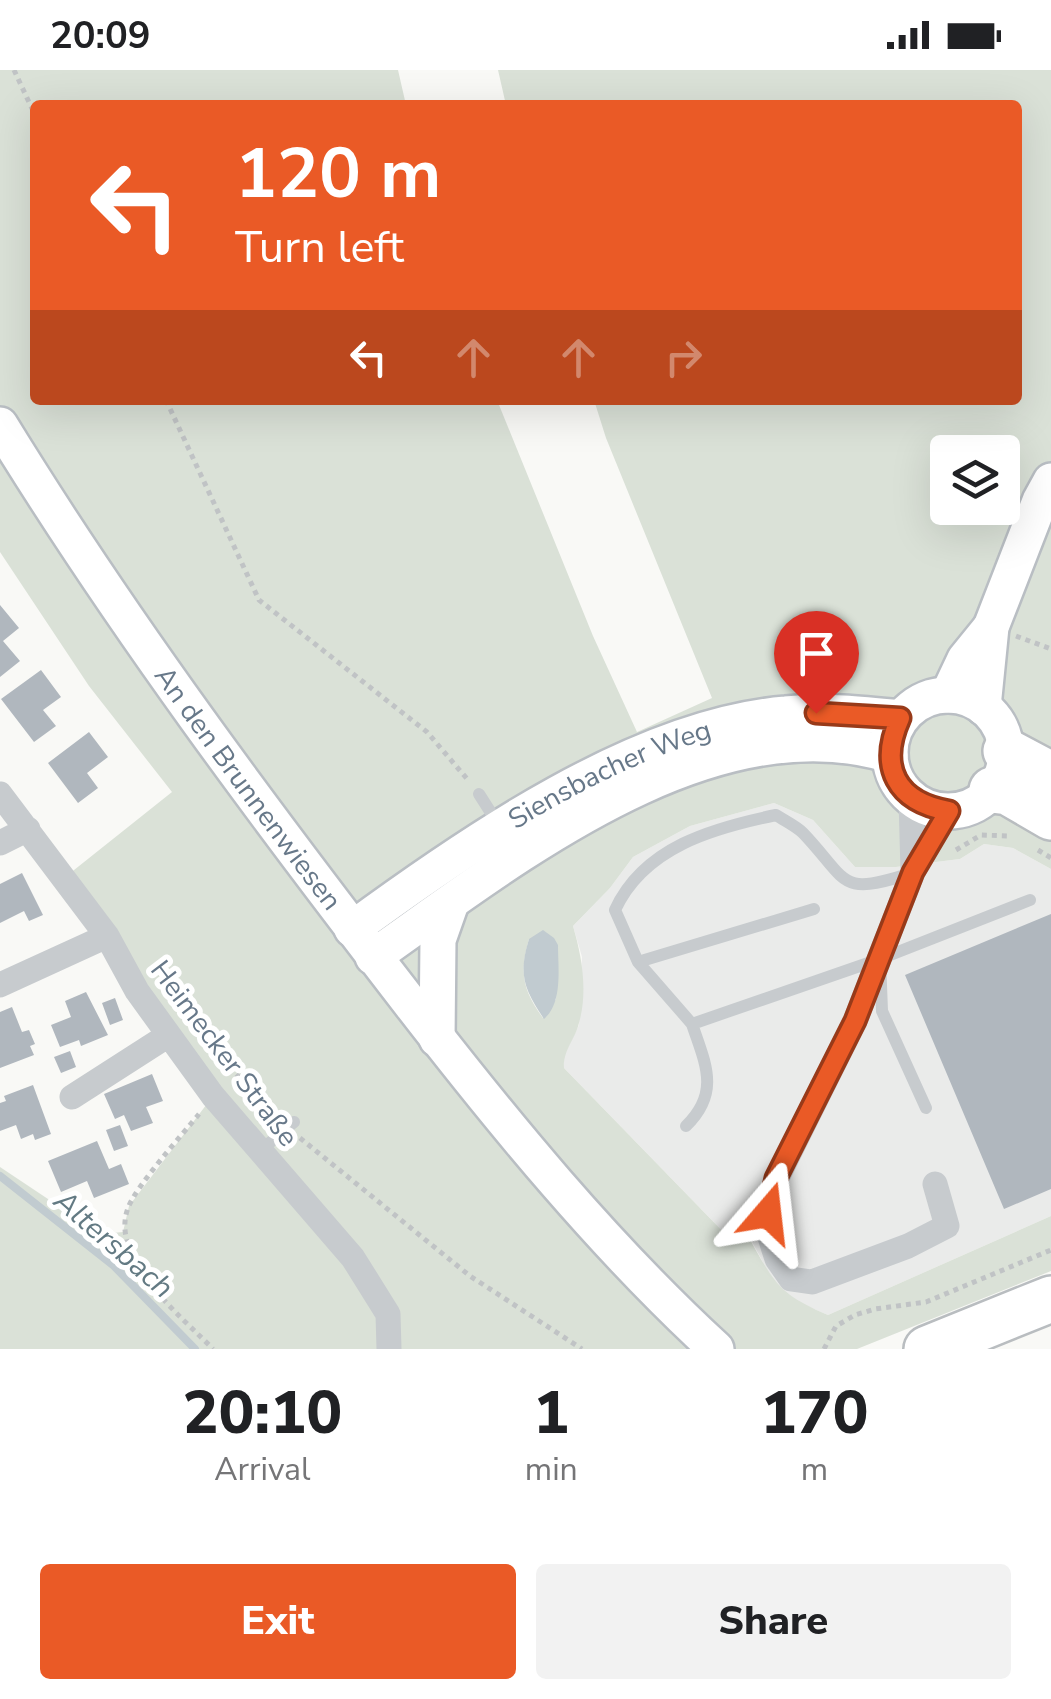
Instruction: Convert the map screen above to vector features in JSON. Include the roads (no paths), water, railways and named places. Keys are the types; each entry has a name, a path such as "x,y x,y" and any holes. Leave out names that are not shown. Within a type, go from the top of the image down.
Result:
{"highway":[{"path":"1034,835 999,770 1051,775"},
{"path":"927,1349 1051,1299"}],"street":[{"name":"An den Brunnenwiesen","path":"0,425 148,653 226,764 437,1040 672,1309 716,1349"},
{"path":"983,707 991,627 1051,480"},
{"path":"948,695 965,659 991,627"},
{"path":"948,695 968,698 983,707 1002,731 999,770 986,798 968,808 949,811 928,808 911,799 900,788 890,755 892,735 900,718 928,698 948,695"},
{"name":"Siensbacher Weg","path":"352,928 508,841 608,769 721,725 784,714 847,712 900,718"},
{"name":"Siensbacher Weg","path":"373,957 451,904 508,841 618,796 735,752 816,746 867,748 890,755"},
{"name":"Heimecker Straße","path":"0,794 106,936 136,991 167,1036 259,1152 354,1258 388,1314 389,1349"},
{"path":"911,799 913,872"},
{"path":"934,1184 947,1226 908,1246 812,1282 791,1279 777,1259 769,1234 768,1213 776,1178 855,1021 913,872 949,811"},
{"path":"0,843 28,829"},
{"path":"437,1040 438,940 451,904"},
{"path":"0,985 106,936"},
{"path":"72,1097 167,1036"}],"lane":[{"path":"480,794 508,841"},
{"path":"686,1126 699,1114 710,1080 692,1024 638,962 615,910 626,887 650,860 698,837 776,815 802,831 832,870 852,884 878,884 913,872"},
{"path":"692,1024 880,959 1030,900"},
{"path":"638,962 814,909"},
{"path":"880,959 882,1011 926,1108"},
{"path":"259,1152 292,1125"}],"waterway":[{"name":"Altersbach","path":"0,1176 113,1265 195,1349"}]}
